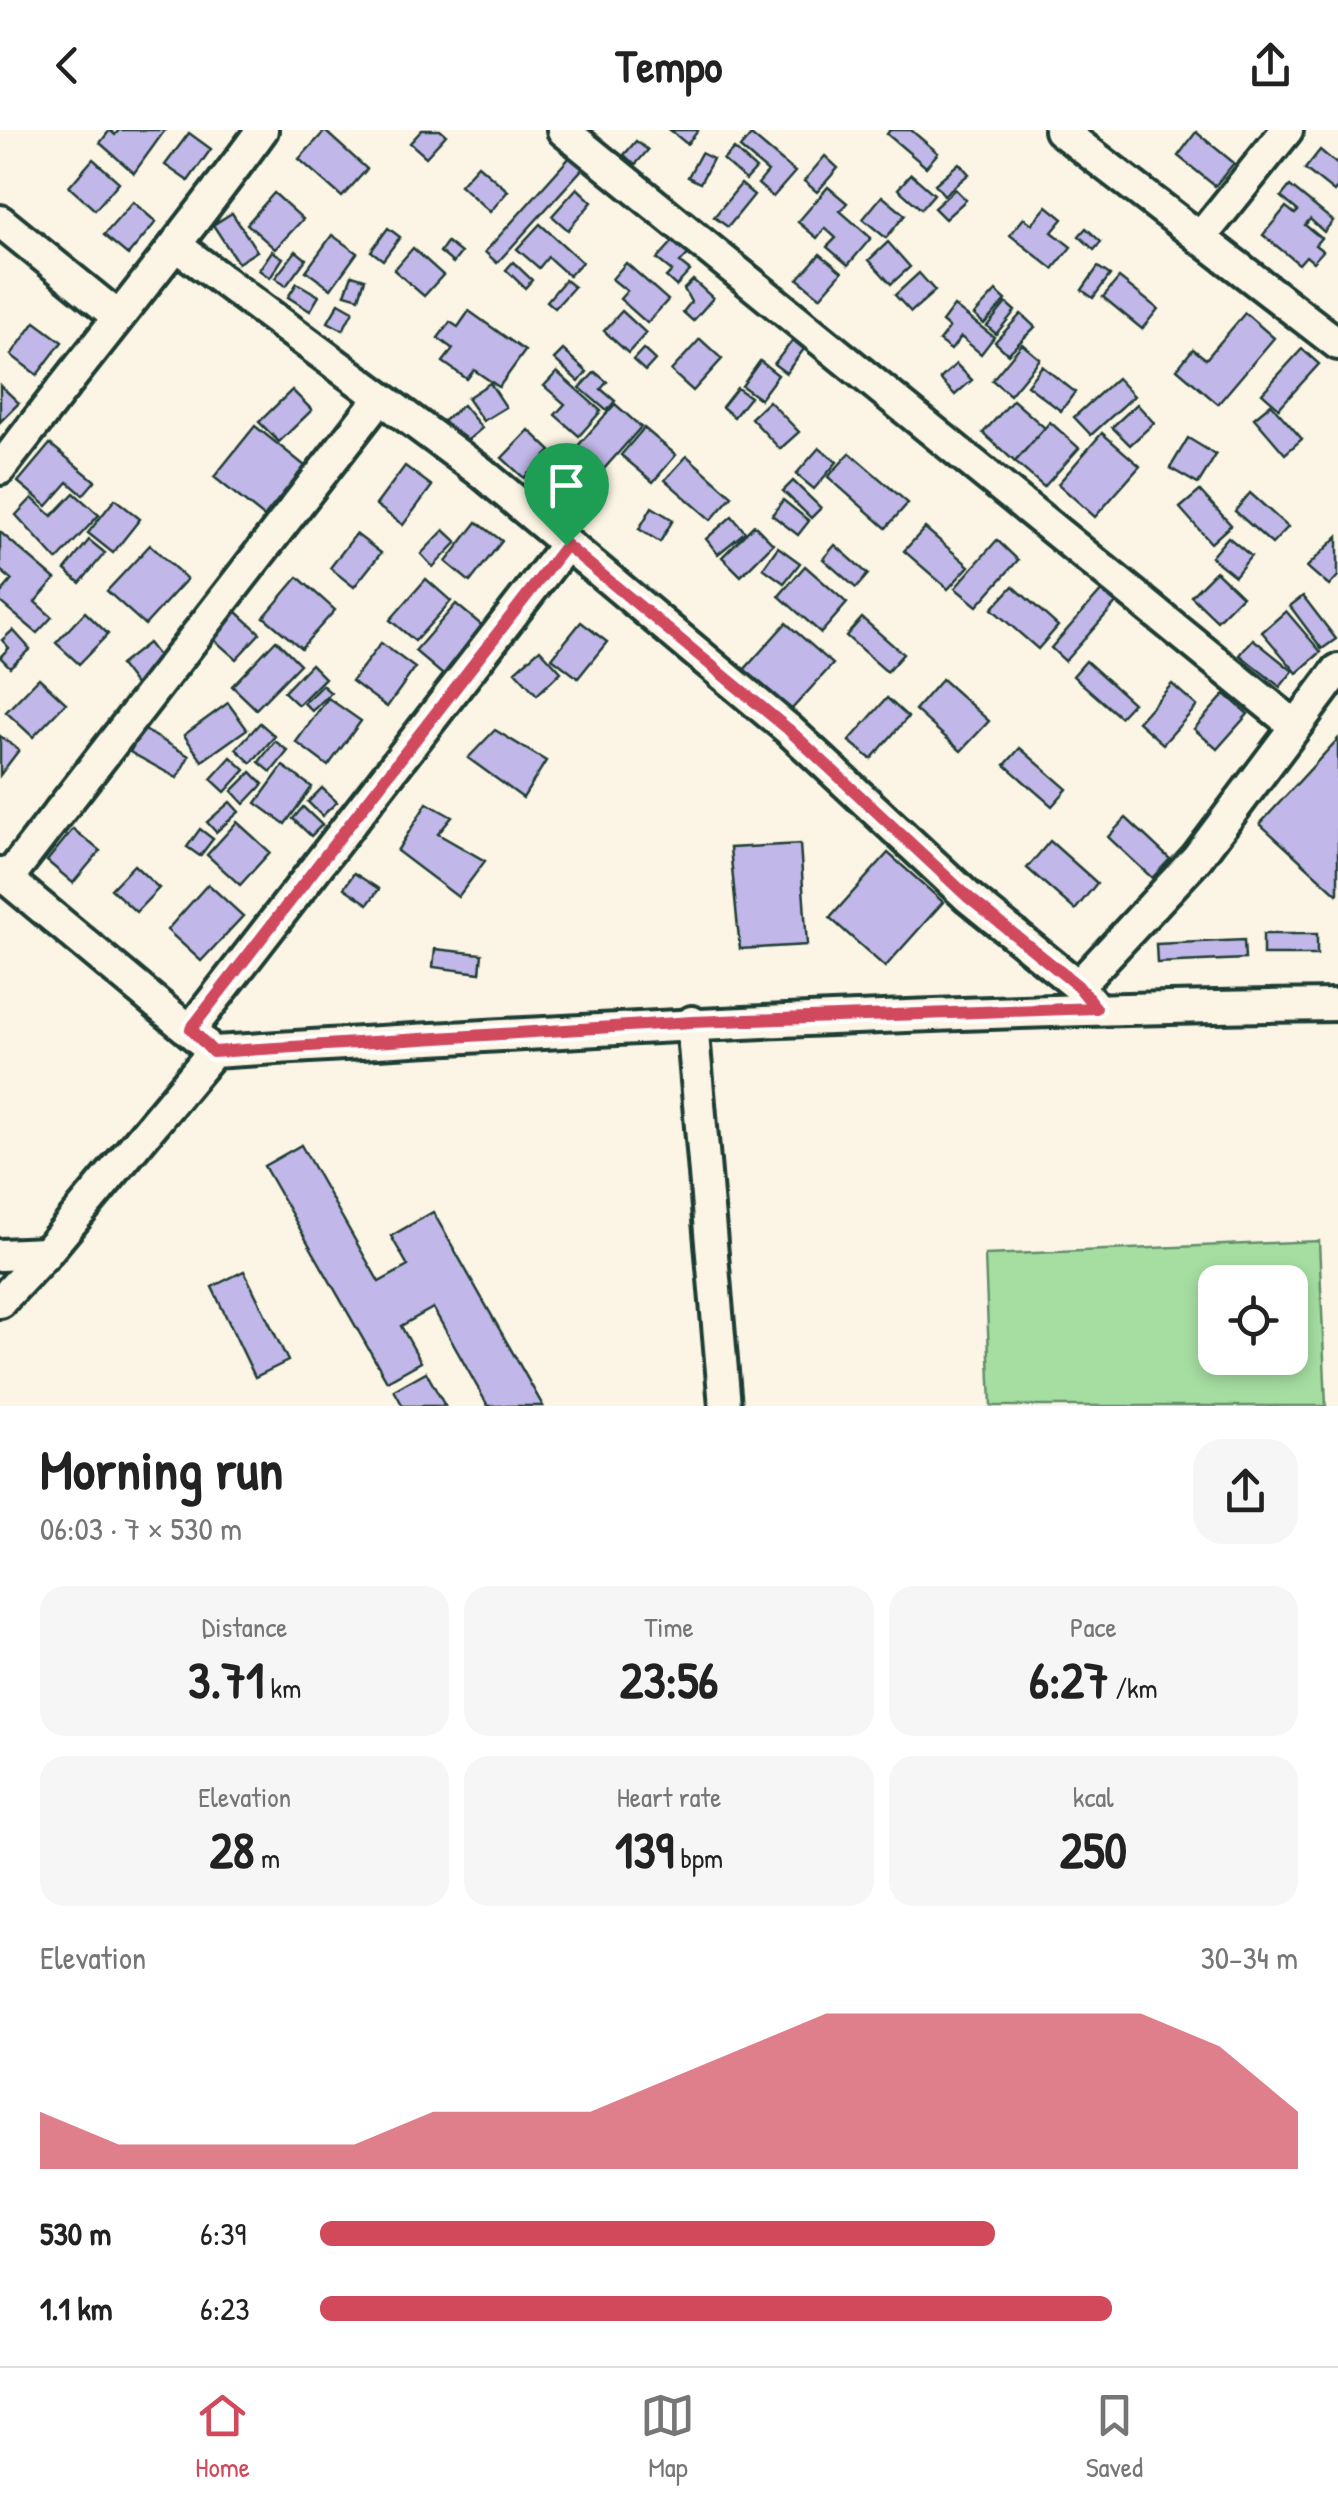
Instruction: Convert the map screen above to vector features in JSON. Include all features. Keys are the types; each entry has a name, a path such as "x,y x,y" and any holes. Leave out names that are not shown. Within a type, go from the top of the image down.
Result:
{"street":[{"path":"0,468 116,316 178,246 262,130"},
{"path":"563,130 1295,726"},
{"path":"1060,130 1338,344"},
{"path":"1200,238 1287,130"},
{"path":"0,221 116,316"},
{"path":"178,246 480,472 788,729 968,897 1087,997"},
{"path":"213,1052 191,1029 4,876 380,398"},
{"path":"191,1029 566,545"},
{"path":"1087,997 1338,670"},
{"path":"0,1302 46,1254 213,1052 1087,997 1338,1005"},
{"path":"692,1022 725,1406"},
{"path":"0,1256 46,1254"}],"green space":[{"path":"1319,1241 1326,1406 991,1406 985,1255"}],"building":[{"path":"110,130 115,135 119,130 165,130 134,173 100,143"},
{"path":"422,130 440,130 446,135 426,157 410,143"},
{"path":"670,130 696,130 698,131 687,144"},
{"path":"890,130 911,130 938,153 926,167 887,134"},
{"path":"325,131 367,169 342,197 299,159"},
{"path":"1196,132 1234,163 1215,186 1178,156"},
{"path":"189,133 211,149 188,181 165,165"},
{"path":"751,135 795,172 773,197 758,184 768,172 740,148"},
{"path":"636,141 648,150 635,165 624,155"},
{"path":"734,149 756,169 746,180 723,160"},
{"path":"1320,150 1338,165 1338,187 1334,192 1305,169"},
{"path":"701,153 713,159 700,183 688,177"},
{"path":"571,156 584,167 497,263 485,252"},
{"path":"825,156 838,168 817,192 804,181"},
{"path":"93,159 119,182 95,210 69,187"},
{"path":"959,163 969,174 944,195 935,184"},
{"path":"478,165 508,191 490,212 460,185"},
{"path":"911,174 934,194 921,209 898,189"},
{"path":"741,184 754,195 728,227 714,217"},
{"path":"1290,186 1333,221 1324,232 1310,219 1305,225 1321,238 1315,245 1323,251 1313,262 1306,256 1299,264 1263,235 1286,207 1295,214 1298,211 1281,197"},
{"path":"828,187 847,203 840,211 871,238 848,265 827,247 836,238 825,228 817,238 798,222"},
{"path":"577,188 592,202 568,230 552,216"},
{"path":"955,189 966,200 945,219 934,208"},
{"path":"274,193 303,219 275,249 247,224"},
{"path":"882,196 905,215 886,238 863,219"},
{"path":"133,202 156,222 128,255 104,235"},
{"path":"1047,206 1063,219 1052,232 1071,247 1053,269 1010,235 1024,218 1032,224"},
{"path":"232,213 257,251 238,263 213,225"},
{"path":"540,224 582,262 569,276 548,257 539,268 517,249"},
{"path":"388,228 400,237 383,260 371,251"},
{"path":"1086,228 1101,242 1094,250 1079,236"},
{"path":"332,235 357,253 331,289 306,271"},
{"path":"678,236 693,249 680,263 690,271 676,286 666,277 672,271 657,259"},
{"path":"447,242 461,253 453,263 440,252"},
{"path":"888,242 910,267 891,284 869,260"},
{"path":"413,248 443,275 424,296 394,270"},
{"path":"272,251 283,258 270,278 259,270"},
{"path":"296,251 306,259 286,286 275,278"},
{"path":"820,254 842,272 820,297 798,279"},
{"path":"513,262 532,280 525,288 506,270"},
{"path":"626,263 668,300 647,323 620,299 627,291 612,279"},
{"path":"1098,267 1110,275 1093,298 1082,290"},
{"path":"919,273 935,291 911,312 895,295"},
{"path":"352,275 365,279 359,298 345,294"},
{"path":"1119,278 1158,309 1142,329 1103,297"},
{"path":"565,280 574,287 555,308 547,301"},
{"path":"693,280 713,298 693,321 683,312 691,302 684,289"},
{"path":"297,283 319,296 310,311 288,297"},
{"path":"996,291 1006,300 984,324 974,315"},
{"path":"339,303 353,311 343,330 328,322"},
{"path":"1006,303 1015,311 996,334 987,326"},
{"path":"954,306 994,337 981,354 961,337 951,350 939,341 949,328 942,322"},
{"path":"469,311 525,351 499,387 474,370 467,379 443,362 453,349 438,338 450,322 458,327"},
{"path":"622,311 646,333 628,353 604,331"},
{"path":"1245,313 1274,338 1218,404 1177,369 1193,349 1206,359"},
{"path":"1021,314 1035,327 1008,354 995,342"},
{"path":"35,322 62,342 37,375 11,355"},
{"path":"700,339 722,359 693,391 671,371"},
{"path":"793,340 804,349 786,373 774,364"},
{"path":"1022,344 1040,359 1010,395 992,380"},
{"path":"643,349 655,360 645,371 633,360"},
{"path":"1302,349 1319,364 1279,408 1262,393"},
{"path":"563,350 587,372 579,382 554,359"},
{"path":"760,361 778,375 760,399 742,386"},
{"path":"956,364 972,380 955,395 940,379"},
{"path":"1042,366 1075,392 1061,411 1027,385"},
{"path":"557,372 601,411 579,436 555,415 565,404 544,386"},
{"path":"595,372 607,382 601,389 615,401 607,411 580,388"},
{"path":"1117,378 1134,396 1091,435 1074,417"},
{"path":"490,383 506,407 483,421 467,398"},
{"path":"0,385 19,403 0,422"},
{"path":"737,388 750,397 734,417 722,407"},
{"path":"292,390 312,410 279,442 259,422"},
{"path":"1013,400 1045,428 1015,462 983,433"},
{"path":"769,401 799,432 780,449 751,418"},
{"path":"615,404 641,427 603,470 577,447"},
{"path":"1137,404 1154,423 1130,445 1112,427"},
{"path":"1271,404 1302,439 1285,454 1254,418"},
{"path":"463,405 482,428 460,447 441,423"},
{"path":"1050,422 1079,448 1044,487 1015,462"},
{"path":"255,426 305,466 264,517 214,477"},
{"path":"644,428 676,455 653,482 621,455"},
{"path":"529,430 551,451 524,478 502,458"},
{"path":"1102,433 1140,466 1095,517 1058,484"},
{"path":"1188,438 1216,455 1198,484 1170,468"},
{"path":"50,444 95,481 83,495 68,482 47,506 18,482"},
{"path":"819,448 837,462 814,489 796,474"},
{"path":"850,453 908,503 886,528 828,477"},
{"path":"687,456 732,496 711,520 665,480"},
{"path":"405,466 432,486 403,525 376,505"},
{"path":"793,481 821,508 811,518 783,491"},
{"path":"1200,491 1231,525 1211,543 1180,508"},
{"path":"74,493 99,515 57,560 16,515 32,498 52,516"},
{"path":"1250,493 1288,527 1272,544 1235,511"},
{"path":"115,499 140,519 113,553 88,533"},
{"path":"783,500 809,521 798,535 772,515"},
{"path":"652,507 673,520 660,542 639,529"},
{"path":"732,516 745,532 718,554 706,539"},
{"path":"477,522 502,541 470,582 446,562"},
{"path":"754,525 773,544 741,576 722,557"},
{"path":"925,528 969,566 948,589 904,551"},
{"path":"444,530 457,542 433,567 421,554"},
{"path":"0,532 55,579 35,602 52,617 37,633 0,602 0,594 12,580 0,570"},
{"path":"356,534 381,553 354,587 330,568"},
{"path":"1338,536 1338,576 1329,586 1307,567"},
{"path":"1228,537 1251,556 1235,576 1211,557"},
{"path":"89,540 105,553 80,583 65,570"},
{"path":"997,540 1018,560 977,606 955,588"},
{"path":"150,545 187,579 145,625 107,591"},
{"path":"835,545 868,574 856,588 823,559"},
{"path":"778,547 800,563 784,583 763,568"},
{"path":"805,566 847,603 821,633 779,596"},
{"path":"1216,571 1242,596 1217,621 1191,596"},
{"path":"298,577 335,610 301,648 264,617"},
{"path":"426,579 451,601 415,641 390,620"},
{"path":"1013,586 1058,626 1038,649 992,609"},
{"path":"1103,589 1117,602 1065,661 1051,648"},
{"path":"1303,596 1336,639 1322,649 1290,606"},
{"path":"456,604 485,628 443,675 415,651"},
{"path":"236,611 260,633 236,659 212,638"},
{"path":"1286,611 1321,652 1297,673 1262,632"},
{"path":"85,612 108,634 79,664 56,643"},
{"path":"862,618 903,654 887,672 846,636"},
{"path":"581,622 607,642 578,678 552,658"},
{"path":"786,623 833,664 790,711 744,670"},
{"path":"13,630 30,649 10,667 0,657 9,648 2,640"},
{"path":"1253,639 1293,671 1280,687 1240,655"},
{"path":"276,640 300,664 256,709 232,686"},
{"path":"148,643 165,665 136,686 120,665"},
{"path":"381,643 415,668 387,707 352,681"},
{"path":"540,649 561,672 537,695 515,671"},
{"path":"1086,661 1133,703 1120,717 1073,676"},
{"path":"311,664 325,678 298,705 284,692"},
{"path":"39,678 66,703 33,737 6,712"},
{"path":"942,679 989,721 961,751 915,710"},
{"path":"1172,684 1197,706 1163,744 1138,722"},
{"path":"322,685 331,693 312,711 304,703"},
{"path":"1225,694 1248,714 1217,749 1194,729"},
{"path":"328,698 361,721 328,766 296,742"},
{"path":"887,698 908,717 871,759 849,741"},
{"path":"228,703 247,729 202,761 184,735"},
{"path":"260,723 275,736 251,763 236,749"},
{"path":"143,729 189,756 177,778 130,752"},
{"path":"495,730 546,761 523,798 468,758"},
{"path":"0,736 19,750 0,775"},
{"path":"1338,739 1338,893 1337,894 1260,824"},
{"path":"275,741 288,751 271,772 259,762"},
{"path":"1020,748 1067,789 1052,806 1005,765"},
{"path":"231,757 245,770 225,792 211,779"},
{"path":"283,766 312,787 285,824 256,803"},
{"path":"251,772 263,784 244,804 232,791"},
{"path":"322,788 337,802 322,816 308,802"},
{"path":"230,802 239,812 216,832 207,822"},
{"path":"427,803 452,817 438,834 485,861 458,897 397,851"},
{"path":"303,807 322,825 311,836 293,819"},
{"path":"1126,818 1170,859 1152,878 1108,837"},
{"path":"237,822 270,852 240,885 207,855"},
{"path":"73,829 100,851 73,883 47,861"},
{"path":"200,829 213,839 200,856 187,847"},
{"path":"1050,841 1097,883 1075,910 1027,868"},
{"path":"800,844 807,945 740,949 730,848"},
{"path":"888,853 943,902 885,967 830,918"},
{"path":"134,865 159,888 136,912 111,889"},
{"path":"354,873 379,889 368,904 344,888"},
{"path":"208,884 243,916 201,961 167,930"},
{"path":"1263,934 1317,934 1317,955 1263,955"},
{"path":"1244,940 1245,959 1157,963 1156,944"},
{"path":"435,949 482,954 480,973 433,967"},
{"path":"301,1145 379,1282 408,1266 391,1236 433,1212 543,1406 488,1406 433,1308 401,1326 421,1362 387,1381 264,1166"},
{"path":"244,1271 288,1361 255,1377 212,1287"},
{"path":"426,1372 445,1406 403,1406 394,1390"}],"route":[{"path":"566,545 788,729 968,897 1078,986 1096,1008 692,1022 213,1052 191,1029 566,545"}]}
